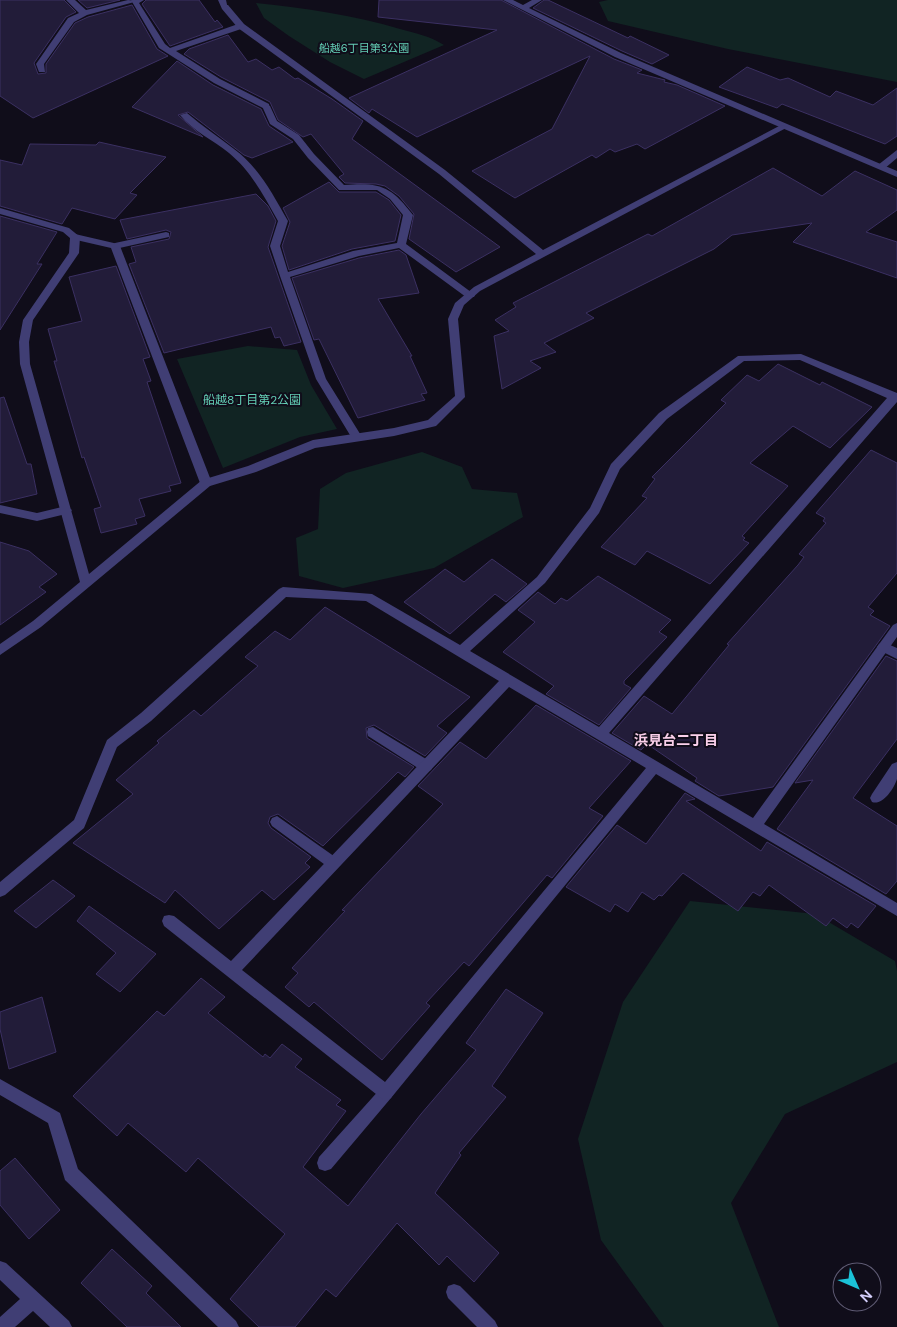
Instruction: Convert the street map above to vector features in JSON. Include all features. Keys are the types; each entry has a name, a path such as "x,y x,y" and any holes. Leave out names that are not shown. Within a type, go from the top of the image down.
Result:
{"street":[{"path":"70,0 84,13"},
{"path":"507,0 618,55 897,174"},
{"path":"524,7 538,0"},
{"path":"42,70 40,64 71,20 84,13 137,1 162,46 217,82 266,106 273,122 296,137 311,156 342,188 381,187 391,193 408,215 401,244"},
{"path":"224,3 241,26 442,172 543,255"},
{"path":"169,51 241,26"},
{"path":"184,115 212,138 232,151 248,167 266,192 283,221 275,246 285,276 321,379 357,437"},
{"path":"0,650 37,624 206,483 252,469 313,444 394,432 432,423 460,397 453,319 460,303 478,289 784,127"},
{"path":"881,168 897,153"},
{"path":"0,211 66,230 76,237 115,246 166,234"},
{"path":"76,237 74,253 28,320 24,342 25,364 86,583"},
{"path":"285,276 343,258 401,244"},
{"path":"401,244 470,295"},
{"path":"115,246 206,483"},
{"path":"461,652 541,580 568,543 596,510 615,467 663,416 742,358 801,357 895,397 601,734"},
{"path":"0,509 37,517 66,510"},
{"path":"0,891 79,824 112,744 146,717 283,592 368,597 897,910"},
{"path":"755,826 897,628"},
{"path":"883,647 897,654"},
{"path":"232,970 508,680"},
{"path":"373,732 426,766"},
{"path":"325,1163 386,1094 655,766"},
{"path":"877,798 897,768"},
{"path":"277,822 333,864"},
{"path":"169,921 386,1094"},
{"path":"0,1086 54,1118 71,1174 230,1327"},
{"path":"0,1269 63,1327"},
{"path":"454,1292 488,1327"},
{"path":"2,1327 32,1300"}],"green space":[{"path":"608,0 897,0 897,82 728,49 608,21 599,2"},
{"name":"船越6丁目第3公園","path":"256,3 311,10 365,20 422,35 444,45 364,79 330,62 289,36 264,18"},
{"name":"船越8丁目第2公園","path":"248,346 297,350 311,385 337,429 300,437 223,468 177,359"},
{"path":"422,452 462,467 472,489 517,493 523,517 434,568 343,588 299,576 296,538 318,529 320,489 346,473"},
{"path":"690,901 815,914 895,961 897,971 897,1062 785,1114 731,1203 779,1327 664,1327 601,1240 578,1139 623,1002"}],"building":[{"path":"0,0 64,0 76,12 66,17 34,63 38,74 46,73 46,64 75,23 88,17 132,5 157,49 168,56 33,118 0,96"},
{"path":"78,0 120,0 87,8"},
{"path":"146,0 199,0 215,22 217,20 223,27 170,46 142,4"},
{"path":"379,0 501,0 614,59 642,70 637,73 665,80 664,82 677,85 725,106 645,149 637,144 615,152 610,149 596,158 592,155 515,198 472,171 552,129 590,56 417,137 372,109 369,113 349,98 497,30 378,17"},
{"path":"544,0 548,0 628,38 630,36 669,55 652,64 622,51 533,8"},
{"path":"228,35 248,62 256,59 272,70 279,67 295,79 298,78 332,99 363,121 352,139 500,247 456,272 409,239 414,214 399,196 385,186 345,183 339,177 344,174 311,134 303,137 278,120 270,102 221,77 184,54 189,49"},
{"path":"177,61 213,85 261,109 269,126 293,142 252,158 244,155 188,112 178,115 203,137 132,107"},
{"path":"747,67 780,80 788,78 830,97 836,91 873,105 897,88 897,136 885,144 782,104 777,108 719,87"},
{"path":"99,142 166,157 130,193 137,195 115,219 72,208 62,224 0,206 0,160 22,165 30,144 96,145"},
{"path":"773,168 822,196 855,171 897,190 897,210 866,232 897,242 897,278 793,242 812,223 732,235 714,249 586,313 594,318 544,343 556,352 530,361 541,368 502,389 494,336 509,331 495,320 516,307 513,303 648,234 652,236"},
{"path":"329,182 339,192 376,192 389,200 401,215 395,241 352,249 289,270 282,246 290,222 283,208"},
{"path":"256,194 268,206 276,221 268,247 301,342 284,346 280,337 275,338 271,327 164,353 129,264 136,262 131,247 169,239 171,232 166,230 127,239 120,220"},
{"path":"0,216 57,232 37,264 42,264 0,330"},
{"path":"399,250 406,255 419,293 378,299 412,356 410,356 427,393 421,394 425,400 358,418 319,339 314,340 292,278 359,258"},
{"path":"116,266 150,357 143,359 151,381 147,382 181,483 169,486 171,491 139,499 145,516 135,519 137,524 101,533 94,509 101,507 84,457 82,458 54,361 57,361 48,329 82,321 69,277"},
{"path":"778,364 820,385 822,382 872,407 830,448 793,426 750,463 788,486 742,536 745,538 743,540 749,543 710,584 647,551 635,565 601,547 647,498 642,496 655,479 652,477 726,403 721,400 747,375 759,381"},
{"path":"4,397 27,464 31,464 37,494 0,503 0,398"},
{"path":"871,450 897,463 897,573 868,607 874,611 870,615 890,626 773,787 719,796 695,781 697,778 647,744 641,750 612,733 644,696 672,714 729,645 727,644 798,565 804,557 799,554 826,523 823,521 825,518 816,513"},
{"path":"0,542 29,551 57,574 39,587 46,592 0,625"},
{"path":"492,559 527,584 506,602 495,594 450,634 404,602 445,569 464,582"},
{"path":"598,576 671,620 659,632 667,637 624,681 624,684 631,688 599,725 546,694 554,686 503,652 535,622 518,610 538,592 555,604 561,598 567,601"},
{"path":"325,607 470,697 437,726 447,733 425,756 374,725 366,728 367,738 414,767 405,777 398,772 323,846 278,814 270,817 268,823 271,828 311,857 305,863 310,867 274,900 262,890 219,929 175,890 165,903 73,843 133,794 116,780 159,743 157,741 194,710 201,716 258,666 245,657 275,631 290,640"},
{"path":"886,656 897,661 897,739 853,798 897,826 897,881 886,894 777,829 813,780 795,783"},
{"path":"536,705 631,761 589,808 603,816 552,878 547,875 469,966 464,962 426,1003 430,1006 382,1060 314,1002 309,1007 285,987 298,973 292,968 345,911 342,910 443,804 418,786 460,742 486,759"},
{"path":"685,793 695,799 686,801 761,851 767,842 876,906 858,928 851,923 847,928 833,918 826,926 769,885 760,896 753,892 738,911 683,873 662,896 659,895 654,900 642,892 628,912 615,904 610,912 566,887 617,825 646,844"},
{"path":"53,880 75,896 36,928 14,911"},
{"path":"89,906 156,954 120,992 96,974 116,953 77,921"},
{"path":"201,978 225,997 208,1013 263,1057 265,1054 270,1058 282,1044 302,1059 295,1067 341,1100 336,1105 346,1111 303,1167 348,1206 421,1114 476,1050 466,1043 506,989 543,1013 492,1086 506,1097 459,1153 461,1155 435,1193 499,1253 474,1282 447,1256 439,1265 397,1223 336,1297 326,1289 295,1327 259,1327 230,1299 285,1234 198,1158 186,1172 128,1123 117,1136 73,1096 157,1011 164,1016"},
{"path":"42,997 56,1052 9,1069 0,1029 0,1012"},
{"path":"15,1158 60,1210 29,1239 0,1205 0,1171"},
{"path":"112,1249 152,1286 146,1293 181,1327 127,1327 81,1283"}],"district":[{"name":"浜見台二丁目","path":"676,740"}]}
